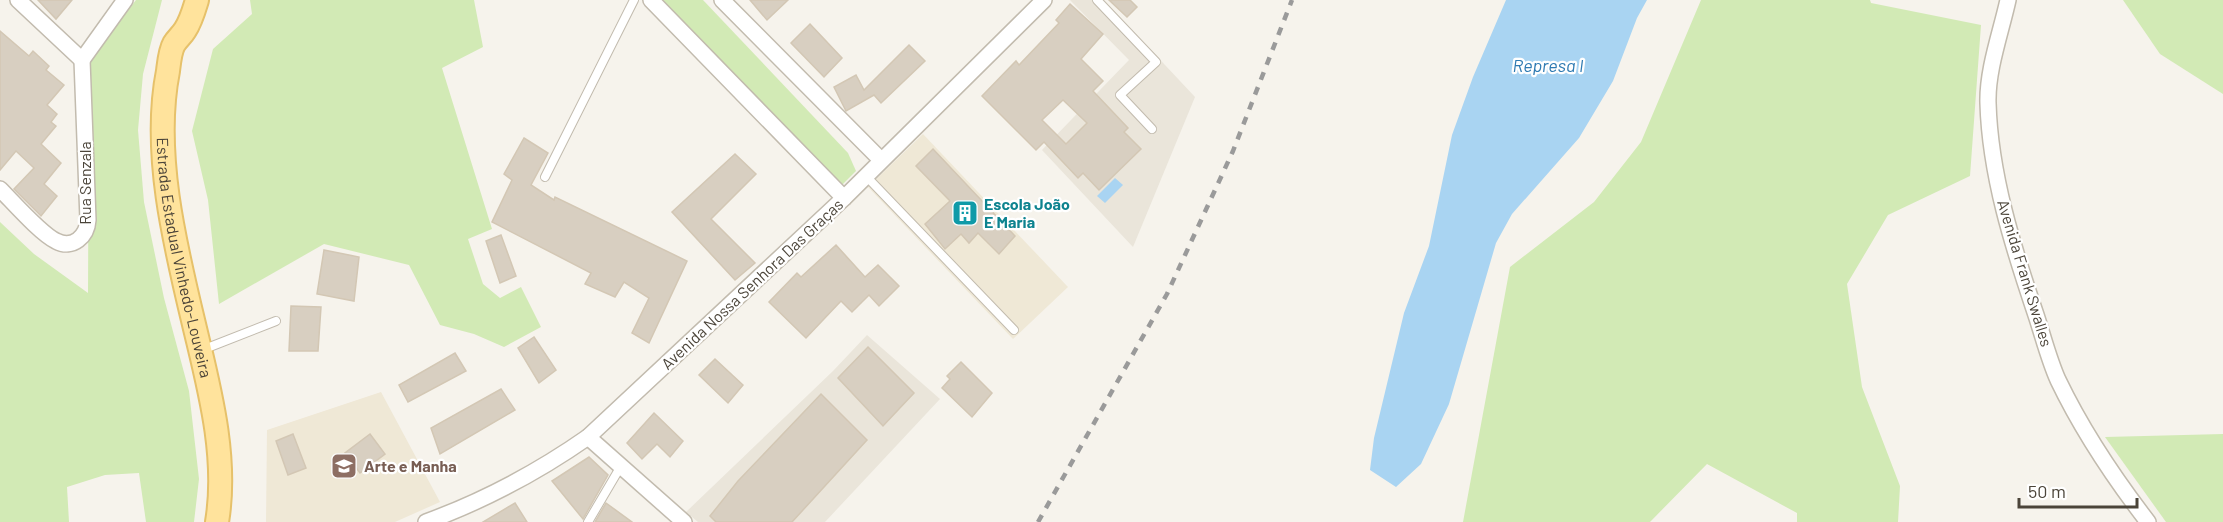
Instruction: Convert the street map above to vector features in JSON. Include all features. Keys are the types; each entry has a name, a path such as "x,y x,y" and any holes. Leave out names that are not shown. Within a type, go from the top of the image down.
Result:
{"main road":[{"path":"173,46 182,0"},
{"name":"Estrada Estadual Vinhedo-Louveira","path":"197,0 186,29 173,46 167,74 163,119 165,184 208,383 218,445 219,509 217,522"}],"street":[{"path":"18,0 82,60 124,0"},
{"path":"651,0 844,198"},
{"path":"722,0 881,160"},
{"name":"Avenida Nossa Senhora Das Graças","path":"426,522 469,506 588,437 844,198 1044,0"},
{"name":"Avenida Frank Swalles","path":"2008,0 1989,83 1988,102 1994,162 2013,244 2057,378 2090,438 2148,522"},
{"name":"Rua Senzala","path":"0,189 57,242 72,243 84,234 88,220 82,60"},
{"path":"588,437 678,520"}],"lane":[{"path":"545,177 634,0"},
{"path":"1097,0 1156,62 1120,95 1152,129"},
{"path":"865,175 1014,330"},
{"path":"201,351 276,321"},
{"path":"588,522 621,466"}],"shaded area":[{"path":"1070,0 1104,0 1195,97 1133,247 1042,150 1129,60"},
{"path":"923,134 1068,287 1013,339 868,187"},
{"path":"867,335 940,399 825,522 698,522 686,512 833,371"},
{"name":"Arte e Manha","path":"381,392 440,502 395,522 266,522 267,430"}],"green space":[{"path":"136,0 162,0 143,74 138,130 144,202 164,298 189,391 199,479 194,522 146,522 139,473 105,475 67,487 69,522 0,522 0,222 34,254 88,293 89,62"},
{"path":"250,0 474,0 483,47 442,68 492,229 468,239 483,284 500,298 521,287 541,327 504,347 474,334 440,325 409,265 324,244 219,304 208,200 192,131 213,49 252,14"},
{"path":"659,0 703,0 848,153 856,171 841,186"},
{"path":"1701,0 1870,0 1871,3 1981,25 1970,176 1888,215 1847,284 1862,387 1900,486 1898,522 1797,522 1797,513 1707,464 1650,522 1463,522 1510,267 1594,202 1641,142"},
{"path":"2123,0 2223,0 2223,94 2160,54"},
{"path":"2223,434 2223,522 2166,522 2105,437"}],"water":[{"name":"Represa I","path":"1506,0 1647,0 1637,18 1613,81 1579,138 1512,214 1496,243 1449,404 1421,464 1396,487 1370,470 1374,438 1404,313 1429,246 1452,135 1473,77"},
{"path":"1115,178 1123,185 1105,203 1097,196"}],"building":[{"path":"38,0 72,0 56,19"},
{"path":"750,0 788,0 767,20"},
{"path":"1109,0 1130,0 1137,7 1127,17"},
{"path":"1070,4 1103,34 1081,59 1103,81 1093,91 1128,128 1124,132 1141,149 1099,190 1083,173 1078,178 1044,142 1036,150 982,96 1016,61 1019,65 1059,23 1056,20","holes":["1063,100 1087,123 1066,144 1042,120"]},
{"path":"810,24 842,58 824,77 791,43"},
{"path":"0,31 29,56 33,51 49,66 46,70 64,85 47,105 57,114 51,122 56,126 41,144 61,163 44,184 57,196 41,216 14,189 34,168 16,151 0,170"},
{"path":"909,45 925,61 881,103 874,95 846,111 834,87 856,75 864,90"},
{"path":"524,138 548,153 531,185 554,200 555,197 687,261 649,343 632,333 649,298 624,282 615,297 585,284 591,273 492,222 512,180 504,174"},
{"name":"Escola João E Maria","path":"933,149 1015,236 999,254 978,233 969,243 961,234 945,249 925,224 950,201 916,166"},
{"path":"735,154 756,174 711,219 755,263 735,280 672,212"},
{"path":"501,235 516,276 500,283 486,241"},
{"path":"836,245 865,277 878,265 899,286 879,306 869,295 852,312 841,301 806,338 769,302 797,273 801,277"},
{"path":"324,250 359,257 354,301 317,294"},
{"path":"291,306 321,307 318,351 289,351"},
{"path":"534,337 556,370 539,383 518,348"},
{"path":"868,347 914,393 883,426 838,378"},
{"path":"455,353 466,371 408,402 399,385"},
{"path":"715,359 743,385 728,403 699,375"},
{"path":"961,362 992,393 972,417 942,388 950,379 947,376"},
{"path":"501,389 515,410 440,454 431,428"},
{"path":"821,394 867,440 792,522 716,522 710,516 738,481"},
{"path":"654,413 683,441 670,457 657,444 642,459 627,443"},
{"path":"293,434 306,468 288,475 276,441"},
{"path":"370,434 385,454 360,473 345,453"},
{"path":"589,457 608,475 583,519 552,481"},
{"path":"515,503 527,522 483,522"},
{"path":"606,503 632,522 595,522"}],"railway":[{"path":"1038,522 1167,294 1233,151 1292,0"}],"place":[{"name":"Escola João E Maria","path":"965,213"},
{"name":"Arte e Manha","path":"344,466"}]}
